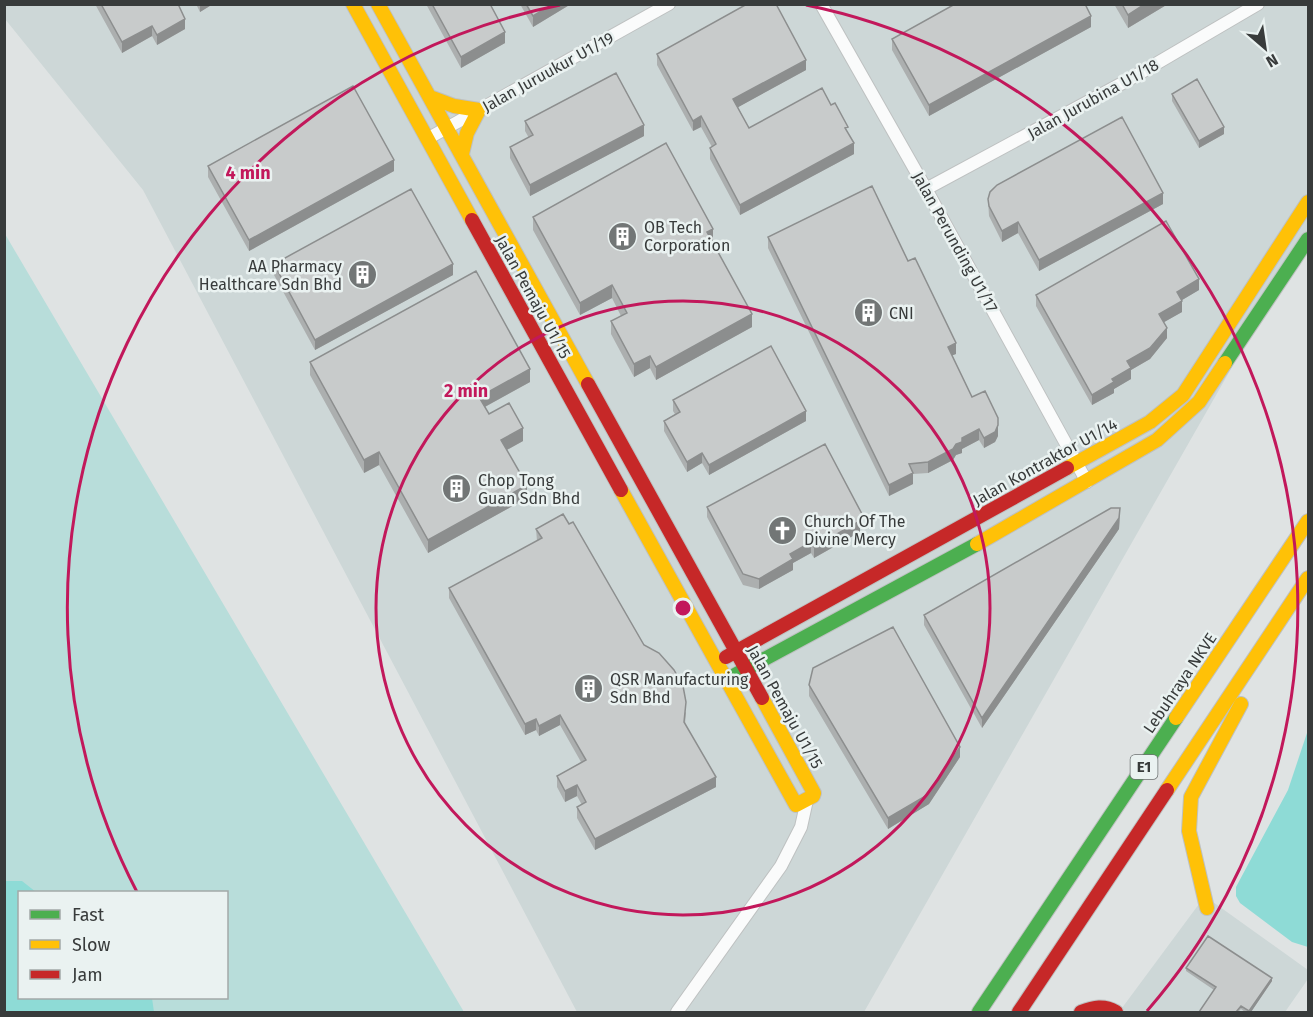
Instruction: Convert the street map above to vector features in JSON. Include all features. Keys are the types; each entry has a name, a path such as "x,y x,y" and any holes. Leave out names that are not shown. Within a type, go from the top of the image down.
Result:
{"main road":[{"name":"Jalan Pemaju U1/15","path":"353,4 793,802 796,805 807,800 814,793 378,4"},
{"path":"430,97 454,106 479,110 467,133 462,154"},
{"name":"Jalan Kontraktor U1/14","path":"717,663 1150,423 1183,395 1308,202"},
{"path":"726,680 1019,521 1157,440 1198,402 1308,238"},
{"name":"Lebuhraya NKVE","path":"979,1012 1308,521"},
{"name":"E1","path":"1019,1012 1308,578"},
{"path":"1207,908 1189,831 1191,797 1229,724 1308,592"},
{"path":"1081,1012 1093,1007 1108,1007 1116,1012"}],"street":[{"name":"Jalan Juruukur U1/19","path":"427,139 669,4"},
{"name":"Jalan Perunding U1/17","path":"821,4 1087,482"},
{"name":"Jalan Jurubina U1/18","path":"926,189 1130,79 1258,4"},
{"path":"677,1012 781,866 801,827 807,800"}],"shaded area":[{"path":"4,5 1308,5 1308,234 864,1012 577,1012 143,190 5,19"},
{"path":"5,234 464,1012 5,1012"},
{"path":"1213,902 1308,970 1308,979 1285,1012 1119,1012 1199,904"}],"water":[{"path":"1308,730 1308,947 1292,942 1240,903 1236,896 1236,887 1288,790"},
{"path":"5,881 22,881 35,891 18,891 18,999 152,999 154,1012 67,1011 5,1012"}],"building":[{"path":"101,4 178,4 185,19 157,35 152,26 122,42"},
{"path":"432,4 490,4 505,32 461,57"},
{"path":"526,4 553,4 533,16"},
{"path":"747,4 776,4 806,60 733,99 749,128 822,88 831,105 835,103 854,143 740,205 710,148 716,144 701,116 693,121 657,54"},
{"path":"955,4 1085,4 1091,16 929,105 892,39"},
{"path":"1122,4 1145,4 1128,15"},
{"path":"616,73 644,125 530,185 510,147 533,135 525,121"},
{"path":"1197,79 1224,127 1199,141 1172,94"},
{"path":"353,86 394,160 249,240 208,166"},
{"path":"1122,117 1163,193 1039,260 1018,222 1002,231 989,206 988,199 990,192 997,185"},
{"path":"666,143 713,229 707,232 752,314 656,367 650,356 634,364 611,321 627,313 612,285 580,303 533,217"},
{"name":"CNI","path":"872,186 908,261 915,258 956,343 948,347 972,397 985,391 998,418 995,432 984,438 979,429 962,438 962,442 956,444 953,449 928,462 909,464 913,473 889,485 768,237"},
{"name":"AA Pharmacy Healthcare Sdn Bhd","path":"411,189 453,264 315,340 274,264"},
{"path":"1166,221 1199,279 1177,292 1182,301 1159,314 1167,328 1150,348 1127,361 1131,368 1112,379 1114,382 1092,395 1036,295"},
{"path":"476,271 530,369 479,397 489,414 509,403 523,428 501,440 527,485 428,540 379,452 364,460 310,362"},
{"path":"771,346 806,411 709,465 702,453 687,462 664,421 680,412 673,400"},
{"path":"825,444 862,514 859,516 860,521 814,547 811,542 790,554 793,559 759,579 743,574 707,507"},
{"path":"1111,508 1120,508 1119,518 982,718 924,615"},
{"name":"QSR Manufacturing Sdn Bhd","path":"563,514 569,524 573,522 644,645 659,653 674,670 683,686 686,702 684,722 716,777 595,839 577,807 586,802 577,785 565,791 557,776 586,760 560,715 539,726 536,719 525,724 449,588 542,538 536,529"},
{"path":"893,627 960,747 929,794 888,818 809,685 813,668"},
{"path":"1208,936 1272,978 1249,1011 1241,1006 1236,1012 1199,1012 1216,987 1186,968"}],"traffic: fast":[{"path":"1225,363 1308,239"},
{"path":"735,675 977,544"},
{"path":"979,1012 1176,718"}],"traffic: slow":[{"path":"353,4 472,220"},
{"path":"378,4 588,384"},
{"path":"430,97 454,106 479,110 467,133 462,154"},
{"path":"1067,468 1150,422 1183,395 1308,202"},
{"path":"977,544 1157,440 1199,402 1225,363"},
{"path":"621,490 796,805 813,796 814,793 762,698"},
{"path":"1176,718 1308,521"},
{"path":"1167,790 1308,578"},
{"path":"1207,908 1189,831 1191,797 1241,704"}],"traffic: jam":[{"path":"472,220 621,490"},
{"path":"588,384 762,698"},
{"path":"726,657 1067,468"},
{"path":"1019,1012 1167,790"},
{"path":"1081,1012 1099,1008 1107,1008 1116,1012"}],"place":[{"name":"OB Tech Corporation","path":"623,236"},
{"name":"AA Pharmacy Healthcare Sdn Bhd","path":"363,275"},
{"name":"CNI","path":"868,313"},
{"name":"Chop Tong Guan Sdn Bhd","path":"457,489"},
{"name":"Church Of The Divine Mercy","path":"783,530"},
{"name":"QSR Manufacturing Sdn Bhd","path":"589,688"}]}
